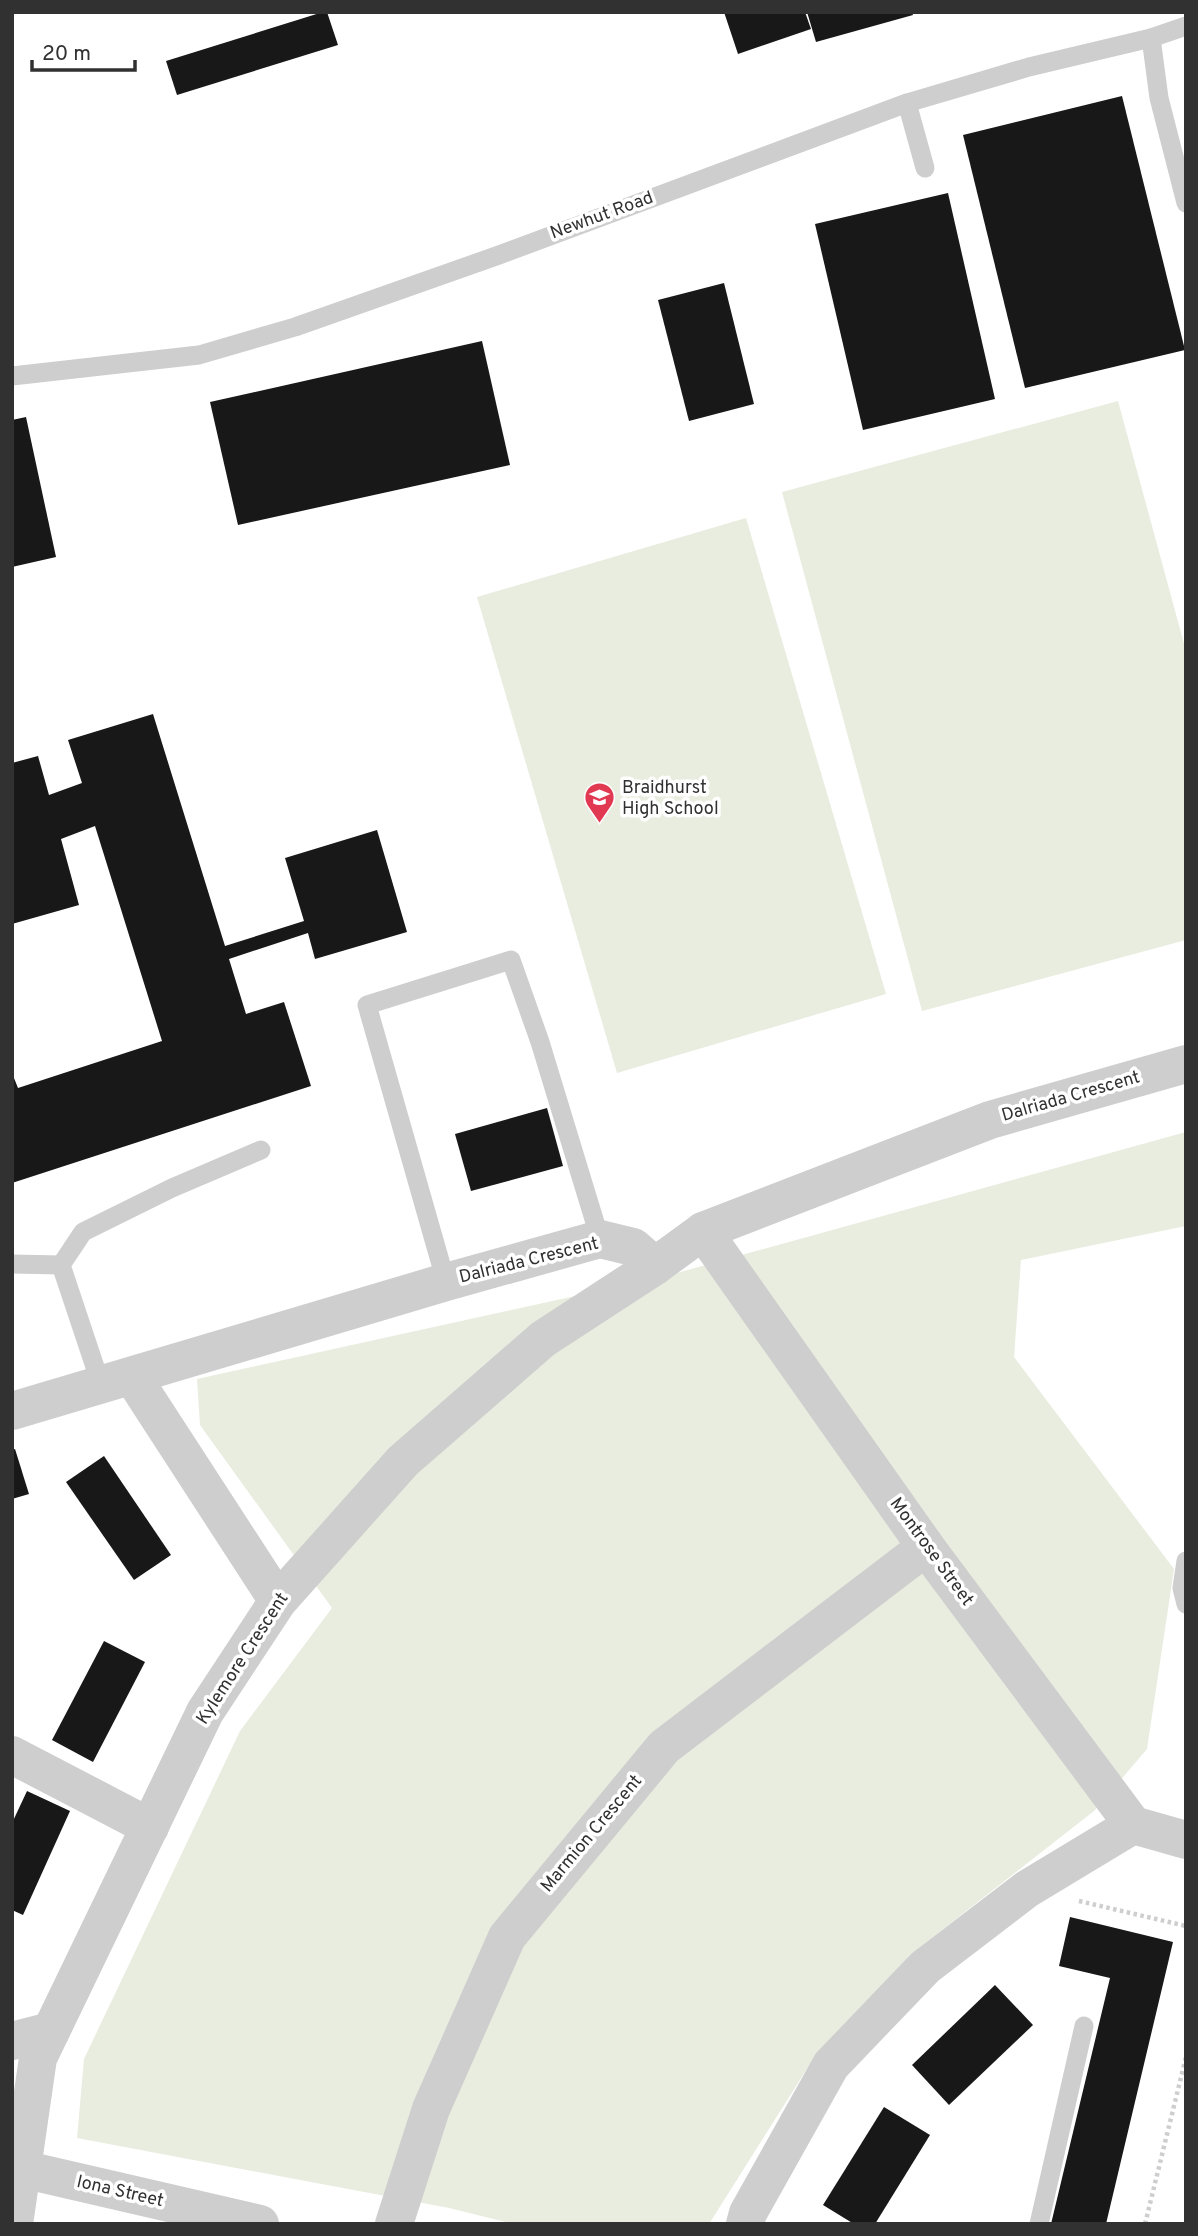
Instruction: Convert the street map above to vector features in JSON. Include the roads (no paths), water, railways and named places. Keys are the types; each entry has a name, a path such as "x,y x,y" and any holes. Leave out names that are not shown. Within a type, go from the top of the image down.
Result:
{"street":[{"name":"Dalriada Crescent","path":"12,1411 600,1239 633,1247 655,1266 703,1231 990,1120 1186,1064"},
{"name":"Montrose Street","path":"703,1231 926,1547 1133,1825"},
{"name":"Kylemore Crescent","path":"14,2224 38,2058 205,1712 278,1601 403,1461 543,1339 655,1266"},
{"path":"116,1380 278,1601"},
{"name":"Marmion Crescent","path":"394,2224 430,2109 507,1937 664,1747 926,1547"},
{"path":"12,1755 150,1827"},
{"path":"745,2224 748,2213 831,2065 925,1967 1027,1888 1133,1825 1186,1840"},
{"path":"12,2040 51,2031"},
{"name":"Iona Street","path":"22,2169 260,2224"}],"lane":[{"name":"Newhut Road","path":"12,376 199,355 295,327 499,255 907,103 1029,67 1151,38 1186,26"},
{"path":"1151,38 1159,98 1186,203"},
{"path":"907,103 925,168"},
{"path":"446,1282 367,1005 511,960 540,1042 600,1239"},
{"path":"61,1265 83,1231 172,1188 261,1150"},
{"path":"12,1264 61,1265"},
{"path":"61,1265 116,1380"},
{"path":"1186,1561 1182,1588 1186,1604"},
{"path":"1039,2224 1084,2026"}],"place":[{"name":"Braidhurst High School","path":"599,825"}]}
